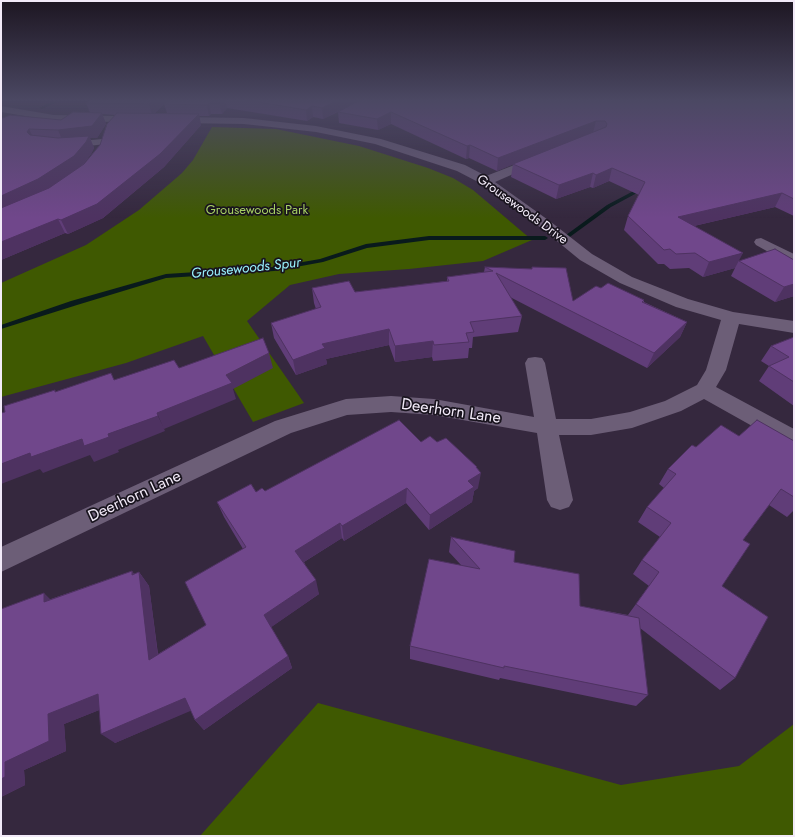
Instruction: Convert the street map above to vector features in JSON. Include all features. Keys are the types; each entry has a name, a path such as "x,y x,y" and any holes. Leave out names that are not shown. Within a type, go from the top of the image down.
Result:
{"street":[{"path":"98,156 103,139"},
{"name":"Grousewoods Drive","path":"367,139 461,168 486,181 586,257 626,280 682,303 731,317 794,328"},
{"path":"48,145 63,146 102,142"},
{"path":"486,181 547,156"},
{"path":"761,242 794,260"},
{"path":"731,317 729,329 716,370 704,390 794,439"},
{"path":"535,363 560,500"},
{"name":"Deerhorn Lane","path":"1,560 283,427 346,407 390,404 434,407 546,427 592,427 632,420 673,406 704,390"}],"green space":[{"name":"Grousewoods Park","path":"205,139 325,139 359,146 428,168 453,178 473,190 532,240 483,261 409,269 339,274 290,285 247,321 304,403 253,422 203,336 126,363 1,397 1,283 86,245 139,210 182,173 193,160"},
{"path":"318,703 621,785 739,766 794,724 794,836 200,836"}],"building":[{"path":"1,139 87,139 74,156 38,179 1,196"},
{"path":"102,139 175,139 160,154 97,204 61,220 58,219 1,242 1,208 49,188 84,164 100,145"},
{"path":"451,139 548,139 498,158 470,145 467,146"},
{"path":"576,139 794,139 794,199 782,193 678,217 743,253 709,262 695,253 676,254 670,249 664,250 628,216 645,182 612,168 596,175 593,173 559,185 513,164"},
{"path":"775,249 794,260 794,284 784,287 739,261"},
{"path":"485,267 532,269 532,267 566,268 573,301 596,286 601,288 608,283 644,300 642,302 687,322 654,353 496,273 522,316 470,322 474,332 466,333 469,342 434,345 433,341 395,346 389,329 322,344 325,348 293,360 271,323 321,307 312,288 349,281 355,292 449,281 447,277 493,271"},
{"path":"794,337 794,382 769,366 789,357 771,346"},
{"path":"263,338 269,353 226,375 232,383 157,413 158,416 108,434 109,437 84,446 82,439 31,457 30,453 1,464 1,413 5,412 4,406 55,390 55,392 111,373 114,380 174,360 179,368"},
{"path":"399,420 421,442 430,436 437,442 446,438 477,467 481,473 468,481 474,487 430,515 407,488 342,526 340,523 295,551 316,580 264,615 288,656 195,720 185,698 101,734 98,694 48,714 49,741 5,762 5,777 1,779 1,609 44,593 44,602 132,571 132,575 139,572 149,660 206,625 185,582 246,547 217,502 251,484 256,492 262,488 265,491"},
{"path":"757,420 794,441 794,497 781,489 743,540 750,544 722,586 768,617 735,678 636,604 659,572 642,560 671,523 647,507 676,474 668,469 692,445 696,447 721,425 739,436"},
{"path":"451,537 515,551 514,562 579,574 580,606 639,618 648,695 504,666 504,668 410,646 429,559 480,569"}],"waterway":[{"name":"Grousewoods Spur","path":"565,238 609,206 645,187"},
{"name":"Grousewoods Spur","path":"1,327 74,303 166,276 274,269 321,261 366,246 429,238 545,238"}]}
